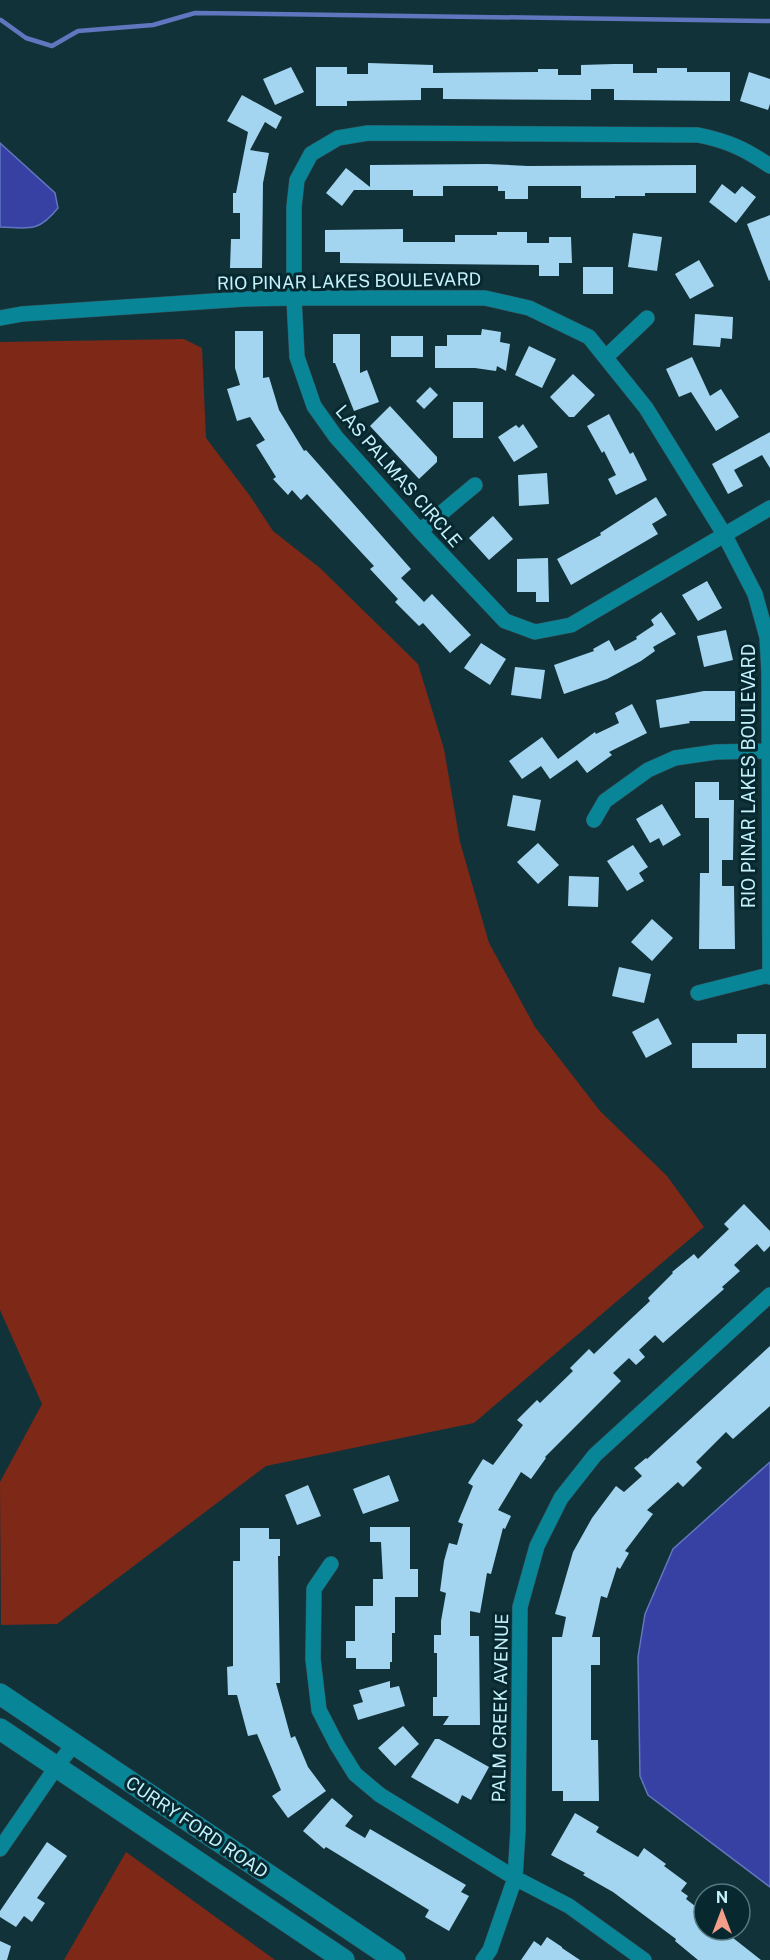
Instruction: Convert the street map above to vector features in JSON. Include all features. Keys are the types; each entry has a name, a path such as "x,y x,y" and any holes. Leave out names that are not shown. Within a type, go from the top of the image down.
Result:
{"street":[{"name":"LAS PALMAS CIRCLE","path":"770,166 748,150 723,140 698,135 368,133 338,138 311,154 297,180 294,207 294,298 297,357 314,406 336,437 420,531 506,621 535,632 571,624 770,508"},
{"name":"RIO PINAR LAKES BOULEVARD","path":"0,318 22,314 244,299 485,298 529,309 589,337 646,408 724,534 755,594 767,637 769,976"},
{"name":"RIO PINAR LAKES BOULEVARD","path":"0,309 22,314"},
{"path":"606,357 647,318"},
{"path":"420,531 475,485"},
{"path":"594,820 605,801 648,770 675,758 716,752 768,751"},
{"path":"698,993 769,976"},
{"name":"PALM CREEK AVENUE","path":"483,1960 490,1950 515,1878 520,1607 537,1546 561,1498 596,1455 770,1295"},
{"path":"331,1564 314,1589 313,1659 319,1710 355,1774 380,1795 515,1878 569,1906 644,1960"},
{"name":"CURRY FORD ROAD","path":"0,1694 395,1960"},
{"name":"CURRY FORD ROAD","path":"0,1729 344,1960"},
{"path":"0,1849 74,1744"}],"shaded area":[{"path":"0,143 55,193 58,208 45,222 26,228 0,227"},
{"path":"184,339 202,348 206,438 273,531 320,568 418,664 444,749 460,842 489,943 535,1027 600,1111 667,1176 704,1227 474,1423 266,1466 57,1624 1,1625 0,1482 42,1404 0,1310 0,342"},
{"path":"770,1462 770,1887 648,1795 640,1776 638,1657 645,1614 673,1549"},
{"path":"126,1852 275,1960 64,1960"}],"building":[{"path":"368,63 433,65 433,73 538,72 538,69 558,69 558,75 581,75 581,65 614,64 633,64 633,73 657,73 657,68 687,68 687,72 730,72 730,101 614,100 614,89 591,89 591,100 443,99 443,88 421,88 421,100 347,101 347,106 316,106 316,67 347,67 347,74 368,74"},
{"path":"291,67 304,92 275,105 263,79"},
{"path":"749,72 770,79 768,110 740,101"},
{"path":"242,95 282,117 276,129 265,122 250,150 269,153 263,183 262,268 230,268 231,239 240,239 240,213 233,213 233,193 236,193 248,132 227,121"},
{"path":"370,165 528,166 696,165 696,193 645,193 645,196 581,198 581,186 528,186 528,199 505,199 505,191 498,191 498,186 443,186 443,196 413,196 413,190 354,190 342,206 326,193 346,168 370,187"},
{"path":"722,184 735,194 742,186 756,197 736,223 709,202"},
{"path":"770,215 770,280 769,281 747,224"},
{"path":"403,229 403,242 455,242 455,235 497,235 497,232 527,232 527,243 549,243 549,237 571,237 572,263 559,263 559,276 539,276 539,265 340,263 340,252 325,252 325,230"},
{"path":"633,233 662,237 657,271 628,267"},
{"path":"699,260 714,286 690,299 675,274"},
{"path":"583,267 613,267 613,294 583,294"},
{"path":"695,314 733,317 732,339 721,338 720,347 693,345"},
{"path":"482,329 501,332 500,342 510,344 506,371 497,366 496,371 475,368 435,368 435,346 447,346 447,335 481,335"},
{"path":"235,331 263,331 263,378 269,377 279,410 304,451 306,450 411,569 401,578 424,602 432,594 471,635 450,653 423,623 419,626 395,602 398,599 370,569 374,566 307,494 301,500 292,490 288,495 273,479 276,477 256,445 265,440 250,417 237,421 227,389 240,385 235,368"},
{"path":"333,334 360,334 360,373 367,370 379,402 354,411 335,363 333,363"},
{"path":"391,336 423,336 423,357 391,357"},
{"path":"529,346 556,359 542,388 515,375"},
{"path":"692,357 710,396 721,389 739,417 716,431 691,392 679,397 666,369"},
{"path":"573,374 595,395 574,417 569,417 550,397"},
{"path":"430,387 438,395 424,409 416,401"},
{"path":"453,402 483,402 483,438 453,438"},
{"path":"390,406 437,457 437,462 419,479 370,426"},
{"path":"609,414 630,454 633,452 647,480 616,495 608,479 616,475 604,451 602,453 587,426"},
{"path":"523,424 538,447 514,462 498,437 516,425 519,428"},
{"path":"770,432 770,468 762,455 734,470 743,486 728,494 712,464"},
{"path":"547,473 549,504 519,506 518,475"},
{"path":"656,497 667,515 652,524 658,534 571,585 557,559 601,535 600,533"},
{"path":"493,516 513,539 489,560 469,538"},
{"path":"548,558 549,602 536,602 536,592 517,592 517,559"},
{"path":"707,581 722,608 698,621 682,595"},
{"path":"661,612 676,634 653,647 655,651 641,661 607,679 564,694 554,665 594,651 593,649 609,640 615,651 637,639 636,637 654,625 651,620"},
{"path":"726,630 733,660 704,667 697,636"},
{"path":"481,643 506,659 490,685 464,668"},
{"path":"515,667 545,670 541,699 511,695"},
{"path":"704,691 735,691 735,721 689,721 690,723 660,728 656,700"},
{"path":"632,704 647,733 609,752 612,755 587,773 577,760 550,779 541,766 522,779 509,761 542,737 558,759 595,732 596,734 619,723 615,713"},
{"path":"695,782 719,782 719,800 734,800 733,860 722,860 722,886 734,886 735,949 699,949 700,873 709,873 709,818 695,818"},
{"path":"513,795 541,800 535,831 507,826"},
{"path":"662,804 681,835 663,846 659,838 650,843 636,819"},
{"path":"538,843 559,865 538,884 517,862"},
{"path":"633,845 648,867 639,873 644,881 627,891 607,861"},
{"path":"569,876 599,877 598,907 568,906"},
{"path":"652,919 673,938 652,961 631,942"},
{"path":"619,967 651,974 644,1003 612,996"},
{"path":"658,1018 672,1044 646,1058 632,1032"},
{"path":"737,1034 766,1034 766,1068 692,1068 692,1043 737,1043"},
{"path":"744,1204 770,1231 770,1246 764,1252 757,1244 734,1265 740,1271 722,1287 724,1289 663,1343 655,1335 639,1350 645,1357 636,1365 629,1358 613,1373 621,1381 545,1457 531,1479 521,1472 498,1510 511,1516 505,1529 503,1528 491,1574 487,1573 480,1613 470,1611 470,1636 479,1636 480,1725 443,1725 449,1716 433,1716 433,1697 437,1697 437,1653 434,1653 434,1635 441,1635 446,1593 440,1591 444,1561 449,1543 457,1545 463,1524 458,1522 473,1486 468,1483 483,1459 493,1465 523,1425 517,1420 537,1400 540,1403 573,1371 570,1368 589,1349 594,1354 650,1301 648,1298 672,1272 694,1254 698,1259 729,1229 724,1224"},
{"path":"770,1346 770,1406 733,1439 726,1432 696,1462 702,1468 683,1487 678,1482 647,1510 653,1514 625,1551 629,1553 620,1569 617,1567 607,1598 601,1596 592,1637 600,1637 600,1665 591,1665 591,1740 598,1740 599,1801 563,1801 563,1791 552,1791 552,1637 562,1637 566,1617 555,1614 573,1552 592,1518 616,1486 624,1492 642,1476 634,1468 647,1459"},
{"path":"389,1475 399,1501 363,1514 353,1489"},
{"path":"308,1485 321,1516 297,1525 285,1495"},
{"path":"370,1527 410,1527 410,1569 418,1569 418,1597 395,1597 395,1633 392,1633 390,1669 356,1669 356,1658 346,1658 346,1641 355,1641 355,1606 373,1606 373,1579 383,1579 381,1542 370,1542"},
{"path":"240,1528 269,1528 269,1539 280,1539 280,1556 278,1556 280,1683 276,1683 291,1738 295,1736 308,1767 326,1791 288,1818 272,1796 281,1790 257,1734 248,1736 237,1695 228,1695 227,1667 233,1666 233,1561 240,1561"},
{"path":"390,1681 390,1688 399,1686 405,1706 358,1720 353,1705 363,1702 359,1690"},
{"path":"403,1726 419,1744 395,1766 378,1748"},
{"path":"435,1739 439,1739 489,1767 471,1800 462,1795 458,1804 411,1777"},
{"path":"332,1798 353,1816 345,1826 365,1838 370,1829 466,1885 461,1892 469,1896 449,1931 425,1917 429,1910 326,1847 324,1849 303,1831"},
{"path":"575,1813 599,1827 596,1832 638,1857 644,1848 687,1883 681,1891 688,1896 686,1899 692,1904 692,1942 738,1942 761,1960 698,1960 675,1941 676,1939 613,1892 583,1875 585,1873 551,1855"},
{"path":"47,1842 67,1856 37,1898 45,1903 32,1922 24,1916 16,1927 0,1917 0,1911"},
{"path":"547,1937 580,1960 521,1960 534,1941 541,1946"},
{"path":"0,1941 11,1946 7,1960 0,1960"}],"waterway":[{"path":"1,20 26,38 52,46 78,31 153,25 195,13 770,21"}]}
